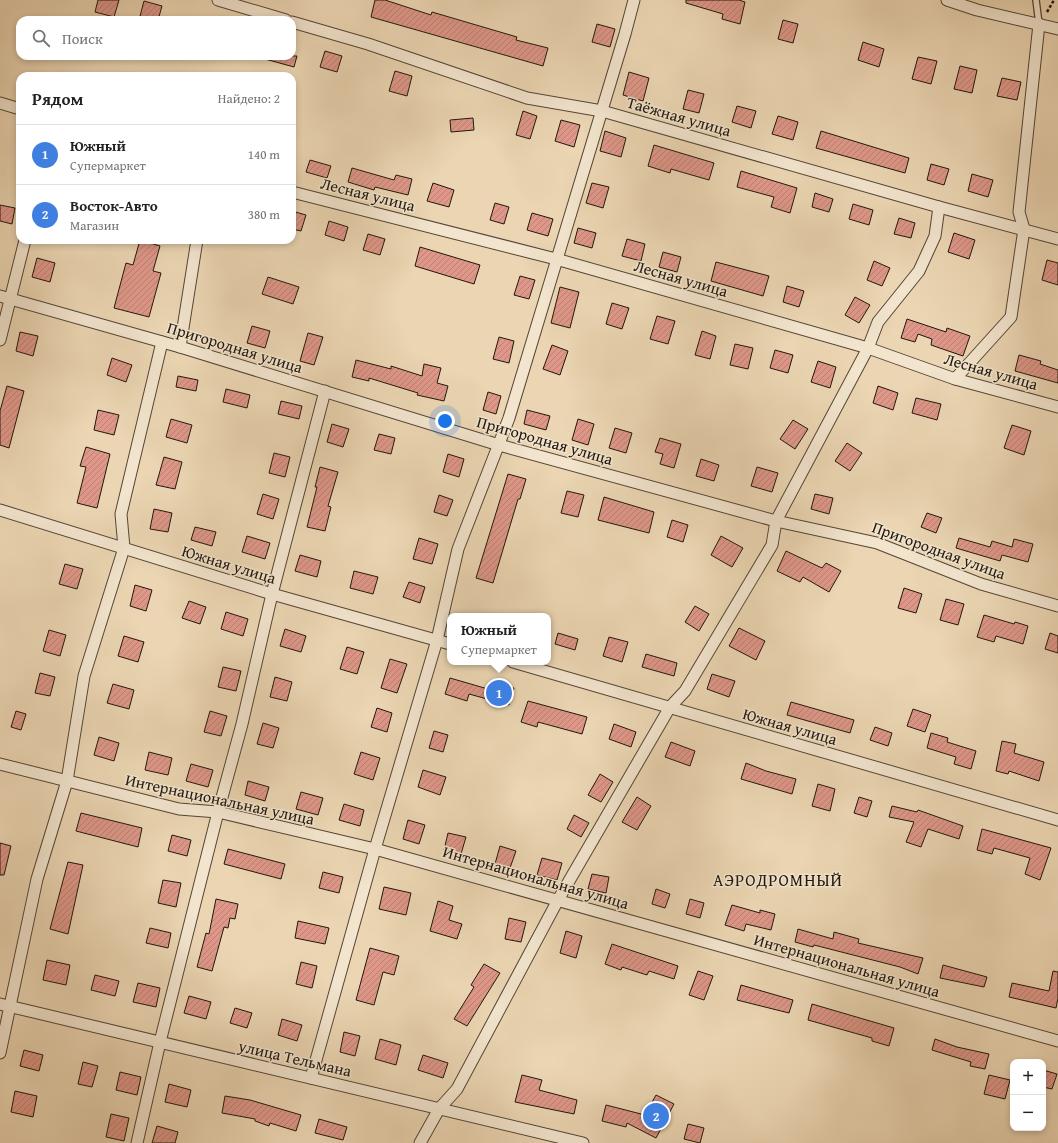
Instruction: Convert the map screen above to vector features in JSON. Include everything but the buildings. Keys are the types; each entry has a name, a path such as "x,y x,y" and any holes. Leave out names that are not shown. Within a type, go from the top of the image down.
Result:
{"street":[{"path":"218,0 272,16"},
{"path":"311,1078 375,849 437,640 458,549 509,418 634,0"},
{"path":"947,0 977,10 1058,29"},
{"name":"Таёжная улица","path":"296,23 368,44 528,98 602,111 939,207 1058,239"},
{"path":"955,379 1010,316 1024,229 1019,212 1039,24"},
{"path":"0,103 16,108"},
{"name":"Лесная улица","path":"296,193 556,259 868,348 955,379 1058,407"},
{"path":"420,1143 439,1109 457,1089 558,900 670,707 685,691 772,545 776,520 868,348 878,322 918,271 935,236 939,207"},
{"path":"0,340 5,298 24,244"},
{"path":"180,347 196,244"},
{"name":"Пригородная улица","path":"5,298 180,347 499,445 776,520 877,543 981,584 1058,606"},
{"path":"0,1053 5,1006 38,879 67,781 84,676 124,548 121,514 162,342"},
{"path":"137,1143 160,1042 218,812 242,724 272,594 325,391"},
{"name":"Южная улица","path":"0,510 272,594 447,643"},
{"name":"Южная улица","path":"523,665 1058,820"},
{"name":"Интернациональная улица","path":"0,764 179,809 218,812 375,849 1058,1040"},
{"name":"улица Тельмана","path":"5,1006 583,1143"}],"lane":[{"path":"1036,0 1039,24"}],"place":[{"name":"Южный","path":"499,693"},
{"name":"Восток-Авто","path":"656,1116"}],"district":[{"name":"АЭРОДРОМНЫЙ","path":"778,879"}]}
